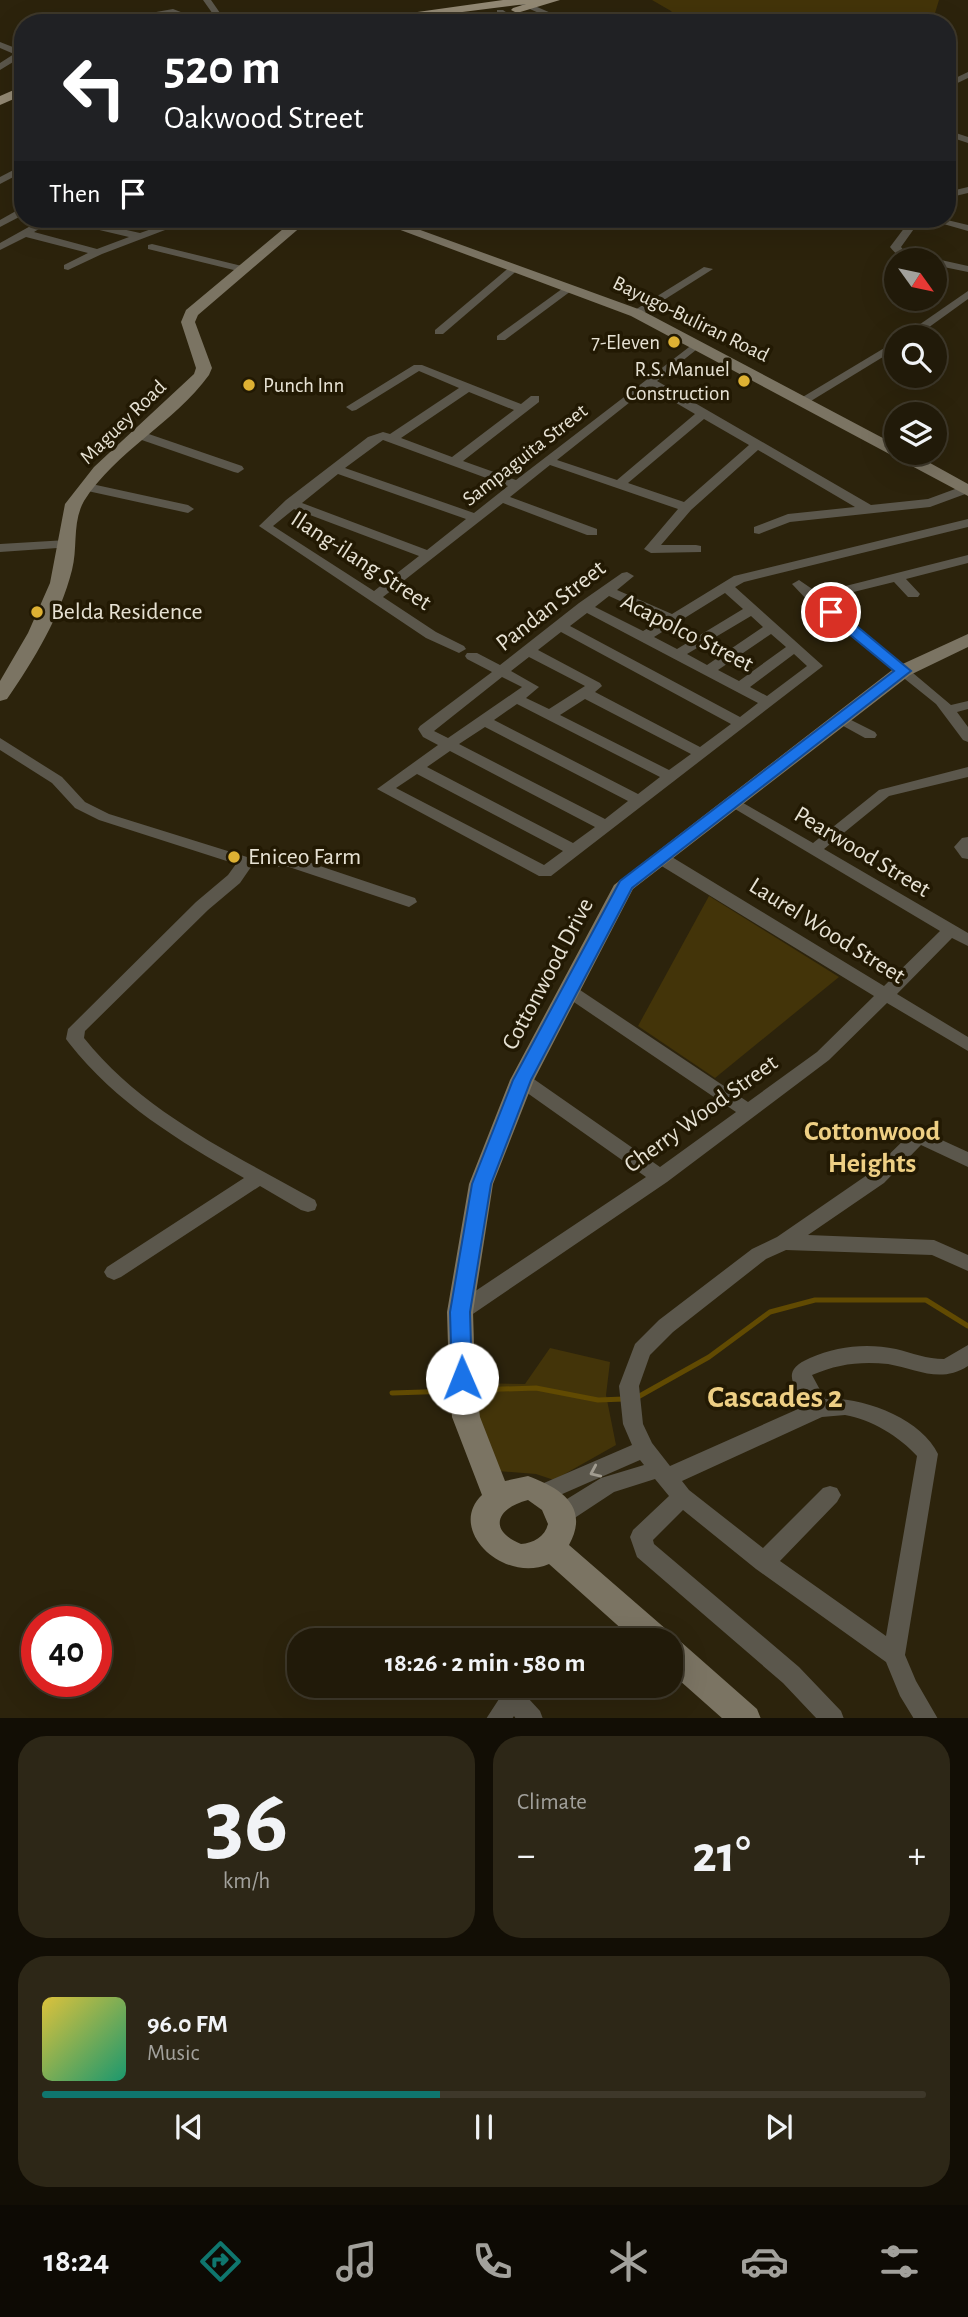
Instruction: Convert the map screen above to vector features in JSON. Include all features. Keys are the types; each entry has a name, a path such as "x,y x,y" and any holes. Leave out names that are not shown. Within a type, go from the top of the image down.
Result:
{"main road":[{"path":"422,14 554,0"},
{"path":"482,14 500,12 525,2"}],"street":[{"path":"525,2 551,14"},
{"path":"157,14 178,14"},
{"path":"0,247 34,228"},
{"path":"104,228 138,236"},
{"path":"68,267 98,252 163,228"},
{"name":"Maguey Road","path":"0,695 25,657 56,594 67,544 70,512 87,487 201,375 204,368 188,322 191,313 292,228"},
{"name":"Bayugo-Buliran Road","path":"403,228 636,313 884,446"},
{"path":"896,248 909,228"},
{"path":"25,233 98,252"},
{"path":"171,251 188,239"},
{"path":"152,247 242,269"},
{"path":"206,260 223,248"},
{"path":"947,265 968,269"},
{"path":"439,332 515,268"},
{"path":"636,313 708,268"},
{"path":"501,338 570,288"},
{"path":"924,325 968,294"},
{"name":"Sampaguita Street","path":"376,596 697,344"},
{"path":"803,401 884,351"},
{"path":"352,407 418,367 522,410"},
{"path":"649,382 866,508"},
{"path":"393,438 469,386"},
{"path":"455,461 535,399"},
{"path":"619,485 703,413"},
{"path":"140,435 238,469"},
{"path":"290,503 377,438 393,438 517,485"},
{"path":"696,549 647,555 686,507 758,444"},
{"path":"549,461 686,507"},
{"name":"Bayugo-Buliran Road","path":"920,465 967,490"},
{"path":"336,469 476,518"},
{"path":"87,487 188,509"},
{"path":"758,530 788,518 930,503 967,490"},
{"path":"502,498 593,532"},
{"path":"290,503 429,555"},
{"name":"Ilang-ilang Street","path":"290,503 265,526 376,596 430,635 532,687 518,699"},
{"path":"645,636 738,579 968,523"},
{"path":"1,547 67,544"},
{"path":"813,598 968,559"},
{"name":"Pandan Street","path":"450,744 427,733 426,727 626,576"},
{"path":"897,577 913,594"},
{"path":"799,584 948,710 968,737"},
{"path":"671,777 518,699 483,720 385,789 545,872 572,849 671,777 816,666 725,586"},
{"path":"609,591 671,619"},
{"name":"Acapolco Street","path":"584,606 768,702"},
{"path":"678,654 752,609"},
{"path":"560,626 740,723"},
{"path":"709,670 772,627"},
{"name":"Cottonwood Drive","path":"497,1496 466,1417 460,1312 481,1184 522,1080 625,885 903,671 968,640"},
{"path":"741,687 795,647"},
{"path":"527,650 595,686 549,715"},
{"path":"585,693 700,753"},
{"path":"948,710 968,705"},
{"path":"841,719 870,735"},
{"path":"483,720 637,800"},
{"path":"0,743 57,780 80,805 104,817 246,862 290,862 409,902"},
{"path":"450,744 604,825"},
{"path":"416,767 572,849"},
{"path":"815,849 884,793 968,772"},
{"name":"Pearwood Street","path":"733,803 968,940"},
{"name":"Laurel Wood Street","path":"662,858 968,1045"},
{"path":"246,862 234,878 202,906 77,1030 75,1036 90,1058 115,1084 165,1120 308,1205"},
{"name":"Cherry Wood Street","path":"460,1312 660,1177 822,1056 950,930"},
{"path":"568,990 748,1111"},
{"path":"522,1080 660,1177"},
{"path":"927,1718 908,1688 894,1655 764,1562 682,1497 644,1449 633,1424 629,1386 642,1350 666,1326 748,1262 784,1242 877,1178 915,1140 922,1138 933,1142 968,1160"},
{"path":"114,1272 260,1177"},
{"path":"784,1242 934,1248 968,1263"},
{"path":"820,1408 803,1382 802,1371 826,1359 854,1354 895,1357 939,1370 962,1362 968,1353"},
{"path":"553,1504 608,1485 663,1474 820,1408 848,1407 864,1411 922,1444 928,1454 894,1655"},
{"path":"553,1504 644,1449"},
{"path":"528,1488 553,1504 563,1526 551,1548 538,1555 523,1557 508,1554 495,1546 487,1534 485,1521 488,1507 497,1496 512,1489 528,1488"},
{"path":"764,1562 830,1495"},
{"path":"682,1497 641,1537 645,1550 790,1675 833,1718"},
{"path":"551,1548 642,1628"},
{"path":"683,1664 746,1718"},
{"path":"497,1718 505,1698"},
{"path":"512,1698 532,1718"}],"shaded area":[{"path":"652,0 939,0 935,14 674,14"},
{"path":"709,896 839,977 715,1078 638,1026"},
{"path":"550,1348 610,1362 606,1395 616,1445 554,1480 536,1474 498,1471 482,1442 471,1383 525,1384"}],"waterway":[{"path":"636,1398 709,1357 770,1312 815,1300 926,1300 968,1326"},
{"path":"473,1390 536,1388 598,1400 624,1399"},
{"path":"392,1393 454,1391"}],"place":[{"name":"7-Eleven","path":"674,342"},
{"name":"R.S. Manuel Construction","path":"744,381"},
{"name":"Punch Inn","path":"249,385"},
{"name":"Belda Residence","path":"37,612"},
{"name":"Eniceo Farm","path":"234,857"}],"district":[{"name":"Cottonwood Heights","path":"872,1148"},
{"name":"Cascades 2","path":"775,1397"}],"route":[{"path":"462,1378 460,1312 481,1184 522,1080 625,885 903,671 831,612"}]}
